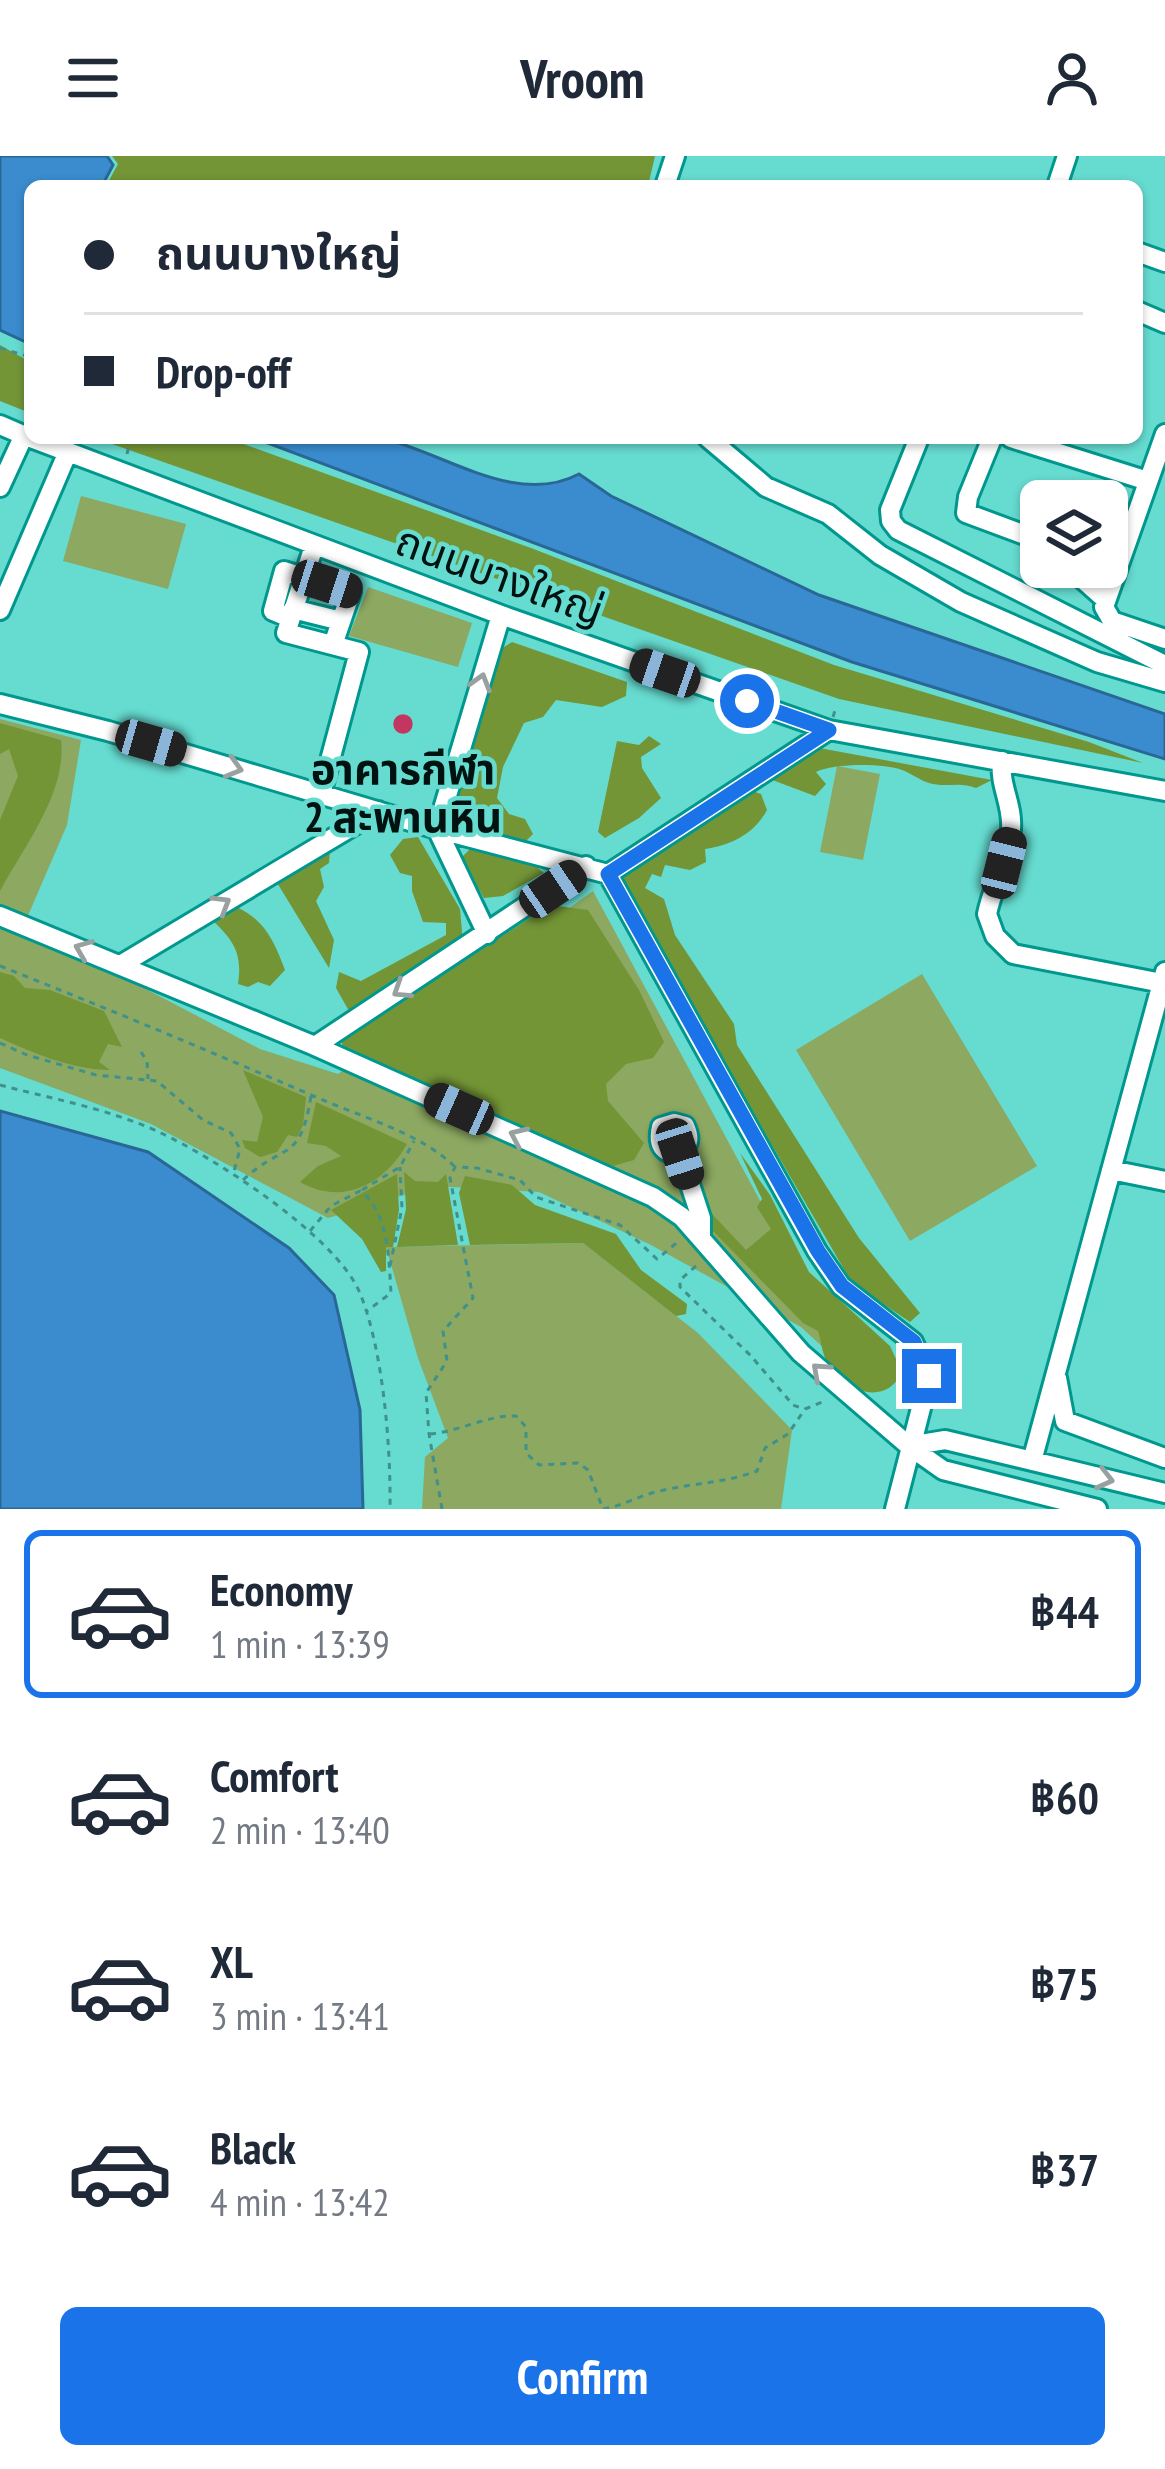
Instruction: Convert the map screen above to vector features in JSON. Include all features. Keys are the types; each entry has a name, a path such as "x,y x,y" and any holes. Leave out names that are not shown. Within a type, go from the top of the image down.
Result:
{"street":[{"path":"1165,434 1104,607 1112,620 1165,639"},
{"path":"0,487 24,444"},
{"name":"ถนนบางใหญ่","path":"44,444 501,615 829,730 1165,791"},
{"path":"715,444 766,487 828,514 880,555 961,602 1097,662 1164,673"},
{"path":"917,444 890,510 898,530 1164,673"},
{"path":"990,444 966,513 1020,533"},
{"path":"1030,444 1148,481"},
{"path":"0,610 67,454"},
{"path":"304,577 314,546"},
{"path":"333,645 351,592 284,571 273,611 341,621"},
{"path":"1093,588 1106,600"},
{"path":"292,613 286,633 359,652 321,794"},
{"path":"487,934 437,830 501,615"},
{"path":"0,704 108,731 437,830 608,874 818,1251 842,1286 914,1342 929,1376 895,1509"},
{"path":"608,874 829,730"},
{"path":"1002,761 1000,782 1010,805 1010,836 987,914 1003,947 1013,954 1163,978 1032,1461"},
{"path":"122,964 378,811"},
{"path":"315,1046 586,866"},
{"path":"0,916 315,1046 653,1197 682,1217 801,1353 943,1470 1097,1509"},
{"path":"680,1154 701,1218 700,1238"},
{"path":"1111,1171 1165,1181"},
{"path":"1056,1373 1065,1420 1165,1458"},
{"path":"909,1446 945,1440 1165,1493"}],"path":[{"path":"126,456 129,444"},
{"path":"0,966 311,1094 441,1153 455,1167 520,1180 536,1197 620,1225 657,1259 675,1244"},
{"path":"0,1043 96,1075 158,1081 203,1120 231,1133 240,1149 232,1177"},
{"path":"141,1052 148,1079"},
{"path":"0,1084 161,1133 281,1206 309,1231 357,1287 374,1336 390,1509"},
{"path":"241,1182 265,1160 296,1145 306,1126 311,1094"},
{"path":"309,1231 331,1206 400,1167 415,1141"},
{"path":"366,1312 388,1299 389,1269 403,1208 400,1167"},
{"path":"442,1509 426,1393 447,1361 443,1330 473,1298 450,1178 455,1167"},
{"path":"360,1191 369,1197 382,1228 389,1269"},
{"path":"696,1266 680,1280 680,1287 793,1405 806,1409"},
{"path":"429,1434 469,1428 498,1415 516,1416 526,1427 526,1453 539,1466 578,1463 588,1470 604,1508 618,1507 639,1496 689,1484 731,1481 757,1471 764,1448 788,1434 806,1409 822,1402"}],"green space":[{"path":"112,156 655,156 649,180 109,180 118,164"},
{"path":"0,345 24,359 24,411 0,401"},
{"path":"112,444 244,444 834,665 1089,742 1143,763 839,699"},
{"path":"81,496 186,524 168,589 63,561"},
{"path":"368,587 472,623 458,667 349,636"},
{"path":"512,642 627,682 626,696 602,707 556,700 543,717 524,723 503,767 497,798 509,814 525,819 533,834 525,842 446,825 496,652"},
{"path":"0,719 81,740 67,825 24,925 260,1049 338,1074 593,891 804,1282 866,1387 801,1327 649,1244 539,1192 433,1186 328,1218 151,1124 0,1068"},
{"path":"0,723 61,740 61,760 51,799 0,891 0,820 18,776 9,749 0,754"},
{"path":"649,736 661,744 641,757 642,768 661,798 605,838 598,832 617,741 639,745"},
{"path":"814,747 992,780 976,788 925,782 894,768 846,766 816,772 826,784 815,796 767,778"},
{"path":"837,766 880,774 863,860 820,852"},
{"path":"747,789 761,794 767,810 756,826 733,841 705,849 706,862 690,870 665,865 661,877 652,874 645,888 664,899 675,935 734,1024 737,1045 859,1238 920,1313 910,1322 852,1283 615,875"},
{"path":"418,837 460,909 463,943 349,1011 336,988 339,972 361,981 446,935 446,923 423,922 412,876 400,873 390,855 403,839"},
{"path":"472,847 533,864 544,873 503,896 484,898 461,858"},
{"path":"330,849 329,863 320,869 324,887 316,901 334,940 329,968 276,881"},
{"path":"228,904 258,921 276,948 285,970 270,986 238,984 234,946 210,918"},
{"path":"550,905 588,910 639,990 664,1042 653,1058 626,1064 606,1084 608,1101 644,1143 634,1160 613,1166 344,1050 341,1040"},
{"path":"0,972 14,976 25,988 50,990 104,1011 122,1047 108,1044 99,1062 110,1070 68,1064 0,1038"},
{"path":"922,974 1037,1166 910,1241 796,1050"},
{"path":"243,1070 306,1097 297,1137 288,1135 277,1152 260,1157 245,1148 242,1140 257,1142 263,1117"},
{"path":"316,1102 407,1144 386,1171 361,1187 331,1192 300,1182 318,1166 341,1156 326,1146 307,1143"},
{"path":"740,1153 770,1195 809,1272 890,1346 902,1372 885,1390 863,1391 842,1380 826,1360 818,1331 803,1323 711,1229 712,1214 746,1250 771,1229 757,1207 762,1199"},
{"path":"404,1172 415,1181 438,1182 446,1174 458,1245 397,1247 406,1209"},
{"path":"397,1174 399,1210 393,1247 386,1247 386,1271 381,1272 362,1239 331,1210"},
{"path":"465,1176 512,1185 535,1205 616,1234 641,1270 687,1304 686,1314 676,1316 583,1243 470,1245 459,1193"},
{"path":"583,1243 698,1333 792,1430 781,1509 422,1509 425,1457 448,1438 418,1358 386,1247"}],"water":[{"path":"0,156 107,156 113,165 105,180 24,180 24,341 0,330"},
{"path":"270,444 401,444 482,474 531,485 579,474 611,496 819,595 1165,714 1165,759 852,662"},
{"path":"0,1111 148,1152 289,1248 334,1295 360,1410 363,1509 0,1509"}],"place":[{"name":"อาคารกีฬา 2 สะพานหิน","path":"403,724"}],"route":[{"path":"747,701 829,730 608,874 818,1251 842,1286 914,1342 929,1376"}]}
